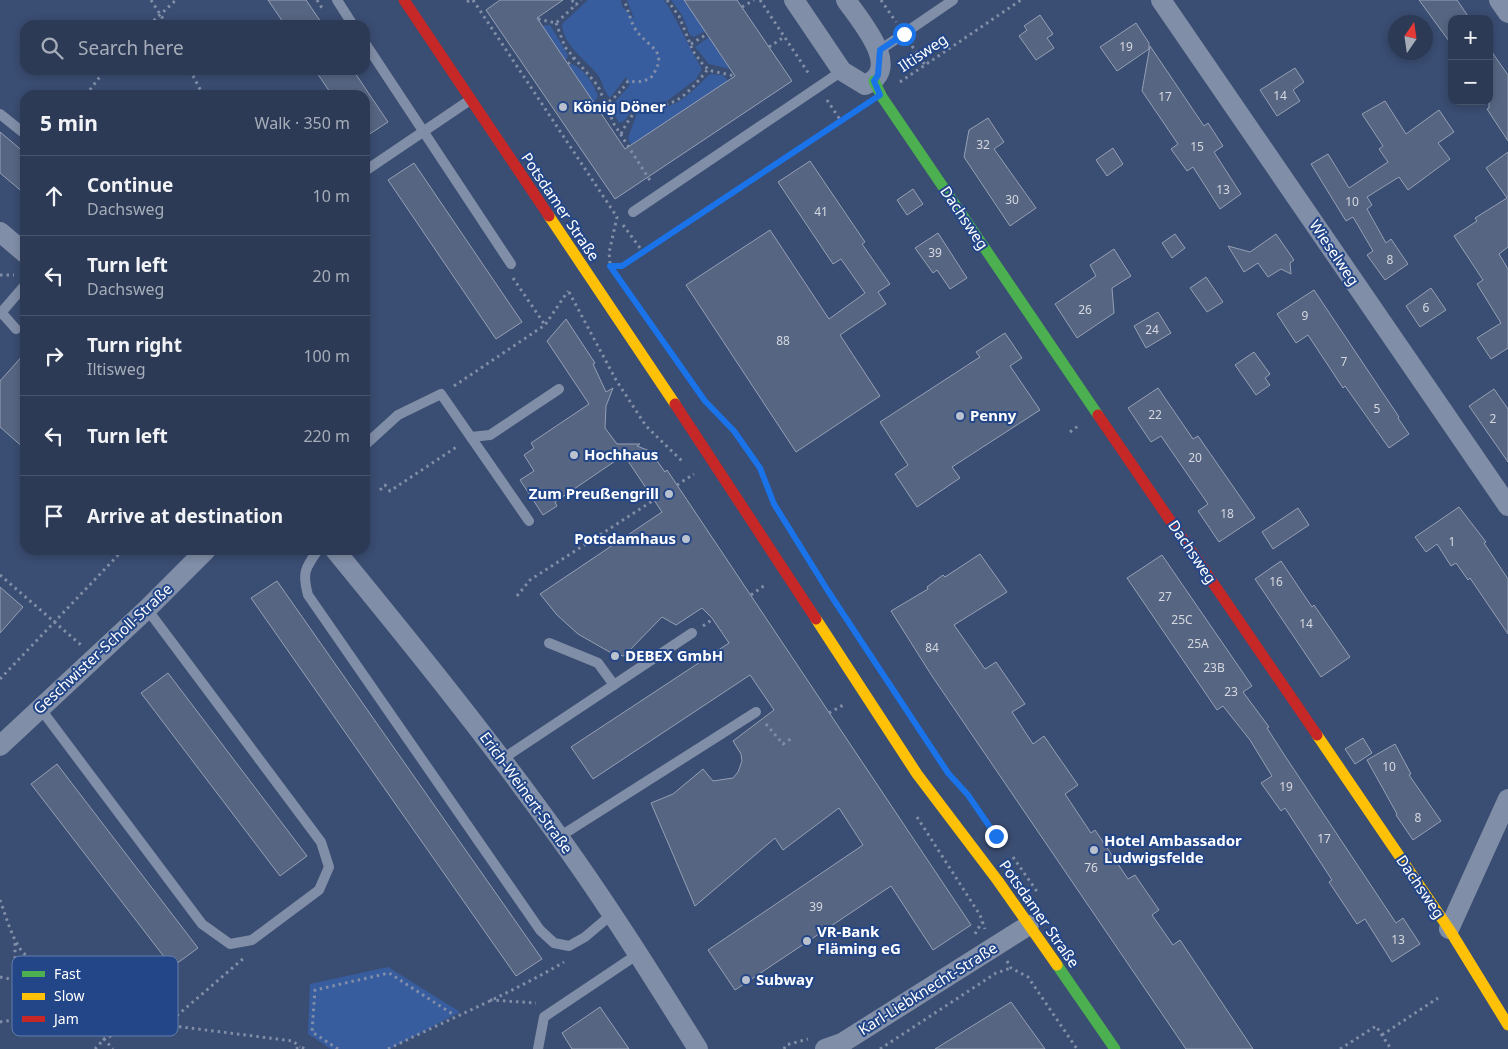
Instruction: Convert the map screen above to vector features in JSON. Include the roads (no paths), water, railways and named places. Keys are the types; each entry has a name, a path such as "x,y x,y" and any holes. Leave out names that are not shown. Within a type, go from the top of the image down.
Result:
{"main road":[{"name":"Potsdamer Straße","path":"404,0 414,8 470,100 713,460 917,774 996,877 1115,1049"},
{"name":"Dachsweg","path":"877,88 1449,930 1508,1025"}],"street":[{"path":"794,0 842,71 864,85 877,88 880,50 846,0"},
{"name":"Wieselweg","path":"1161,0 1508,506"},
{"path":"1499,0 1508,13"},
{"path":"0,232 20,249"},
{"name":"Geschwister-Scholl-Straße","path":"0,746 147,609 201,555"},
{"name":"Erich-Weinert-Straße","path":"339,555 425,659 559,837 638,954 698,1049"},
{"path":"1449,930 1508,799"},
{"name":"Karl-Liebknecht-Straße","path":"825,1049 842,1043 1029,925"}],"lane":[{"path":"337,0 350,20"},
{"path":"880,50 953,0"},
{"path":"370,51 511,264"},
{"path":"633,212 842,71"},
{"path":"370,168 470,100"},
{"path":"0,114 20,130"},
{"path":"16,328 1,313 20,291"},
{"path":"471,437 490,435 560,389"},
{"path":"370,440 398,415 441,394 529,521"},
{"path":"314,555 308,564 303,578 308,595 540,930 554,943 569,946 585,937 611,915"},
{"path":"40,708 202,924 230,944 252,940 319,890 329,867 321,842 147,609"},
{"path":"501,760 692,633"},
{"path":"549,643 598,663 614,684"},
{"path":"559,837 756,712"},
{"path":"538,1049 544,1017 638,954"}],"place":[{"name":"König Döner","path":"563,107"},
{"name":"Penny","path":"960,416"},
{"name":"Hochhaus","path":"574,455"},
{"name":"Zum Preußengrill","path":"669,494"},
{"name":"Potsdamhaus","path":"686,539"},
{"name":"DEBEX GmbH","path":"615,656"},
{"name":"Hotel Ambassador Ludwigsfelde","path":"1094,850"},
{"name":"VR-Bank Fläming eG","path":"807,941"},
{"name":"Subway","path":"746,980"}]}
